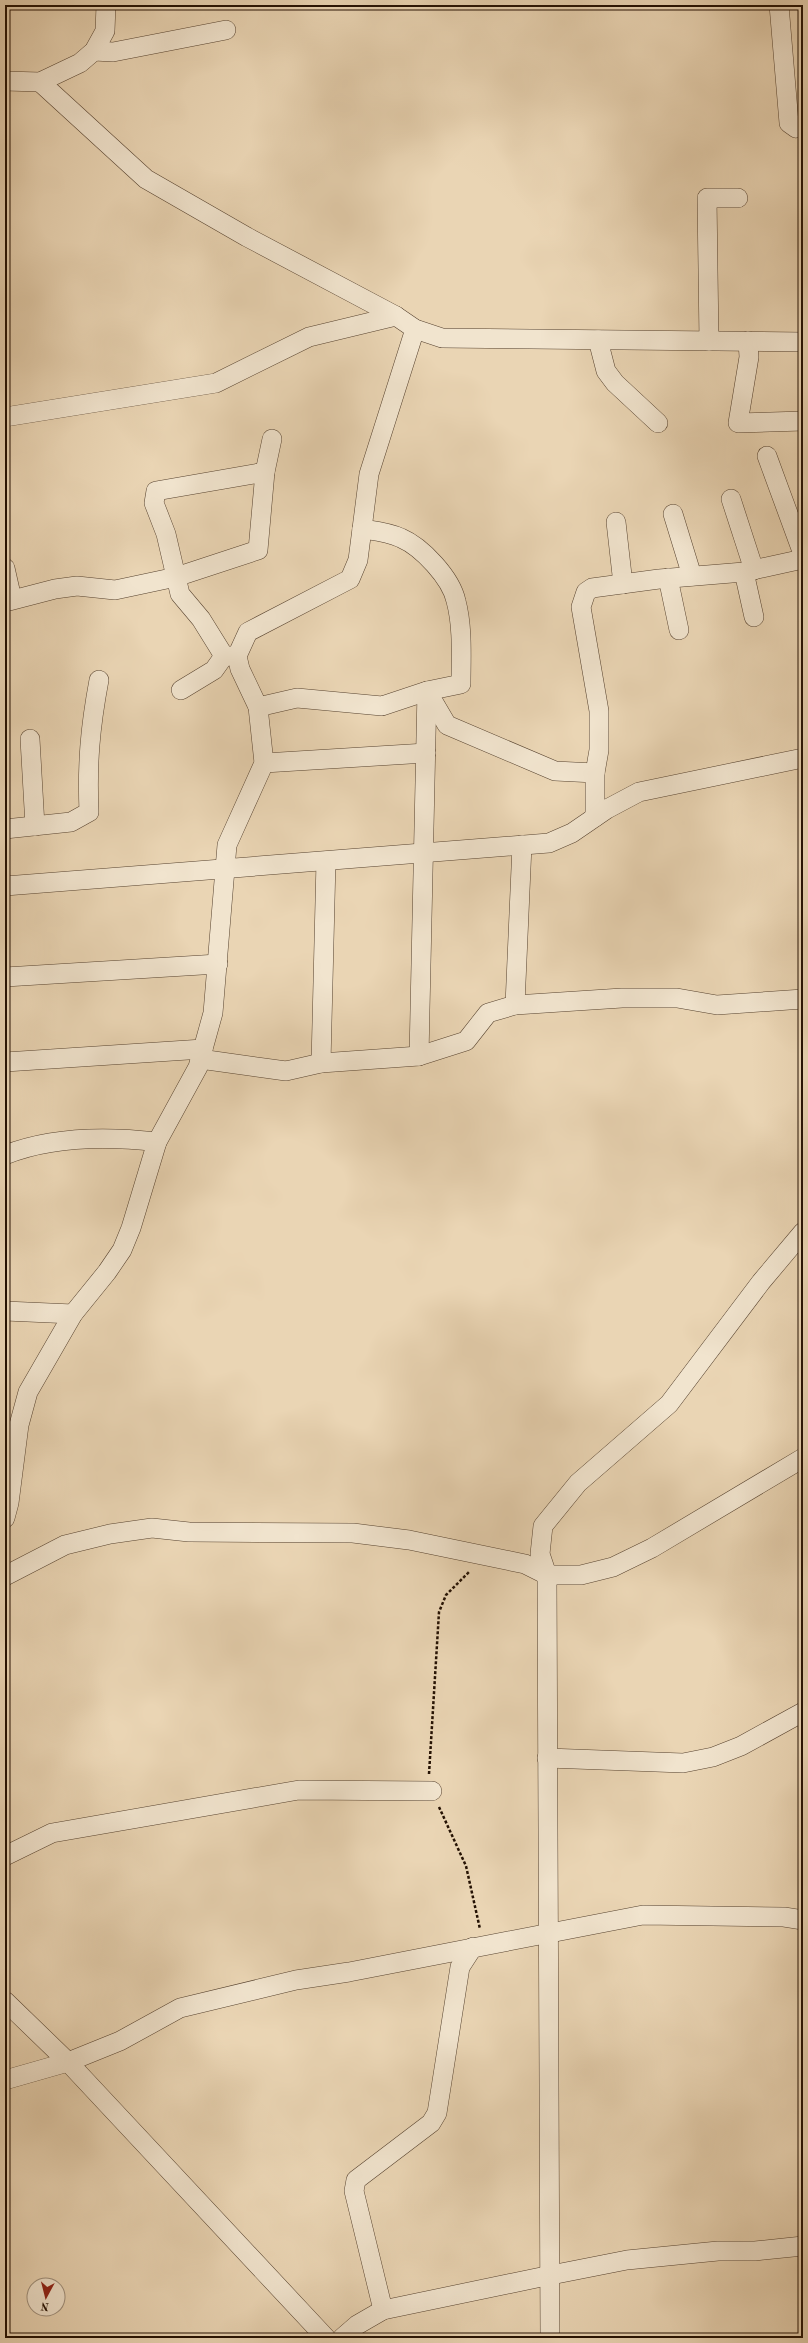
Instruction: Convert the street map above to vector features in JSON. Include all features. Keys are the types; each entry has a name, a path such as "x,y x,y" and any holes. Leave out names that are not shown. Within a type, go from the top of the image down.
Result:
{"street":[{"path":"5,81 40,82 80,63 94,51 105,31 106,5"},
{"path":"779,5 789,123 796,128 803,124"},
{"path":"94,51 113,52 226,30"},
{"path":"40,82 146,180 247,237 396,316 415,330 442,338 803,342"},
{"path":"709,341 707,198 738,198"},
{"path":"5,417 216,383 310,337 396,316"},
{"path":"181,690 214,670 230,656 248,632 350,579 358,560 369,474 415,330"},
{"path":"598,340 606,371 615,383 658,423"},
{"path":"748,341 749,357 738,423 803,421"},
{"path":"5,568 8,600 56,589 77,586 115,590 176,577 258,550 265,472 272,439"},
{"path":"767,456 803,554"},
{"path":"5,1518 9,1503 19,1425 28,1392 73,1314 107,1272 122,1250 131,1228 157,1142 198,1067 213,1012 227,869 227,845 264,763 258,707 240,669 180,594 166,534 154,503 156,491 265,472"},
{"path":"731,499 749,571 754,617"},
{"path":"673,514 692,576"},
{"path":"616,522 623,584"},
{"path":"258,707 297,698 382,706 427,691 461,684 461,644 456,601 450,582 425,555 403,539 386,532 362,529"},
{"path":"595,817 595,773 599,750 599,710 581,607 582,599 586,592 592,588 668,578 749,571 803,559"},
{"path":"668,578 679,630"},
{"path":"5,829 71,822 89,812 87,765 99,680"},
{"path":"419,1056 427,691"},
{"path":"427,691 447,725 555,771 595,773"},
{"path":"30,739 35,826"},
{"path":"264,763 426,753"},
{"path":"5,886 549,844 572,833 595,817 639,792 803,758"},
{"path":"515,1005 522,845"},
{"path":"322,1063 326,861"},
{"path":"5,977 218,964"},
{"path":"5,1062 202,1054 286,1072 322,1063 419,1056 466,1041 488,1013 515,1005 622,998 677,998 717,1005 803,999"},
{"path":"5,1154 20,1149 86,1138 126,1138 157,1142"},
{"path":"550,2338 551,2275 547,1575 540,1554 543,1526 578,1483 669,1404 761,1282 803,1232"},
{"path":"5,1311 73,1314"},
{"path":"5,1576 65,1545 110,1534 152,1528 189,1532 228,1533 353,1533 409,1540 525,1564 547,1575 582,1575 613,1567 652,1548 803,1458"},
{"path":"547,1758 683,1763 713,1757 741,1746 803,1712"},
{"path":"5,1856 52,1832 299,1790 432,1791"},
{"path":"5,2080 68,2062 120,2041 180,2008 296,1980 349,1972 643,1915 776,1916 803,1920"},
{"path":"383,2310 354,2191 356,2180 431,2123 437,2113 460,1967 478,1946"},
{"path":"5,2001 68,2062 326,2338"},
{"path":"342,2338 357,2325 383,2310 551,2275 627,2260 718,2250 755,2251 803,2246"}],"path":[{"path":"478,1946 466,1866 432,1791 429,1775 439,1612 446,1595 469,1572 497,1559"}]}
